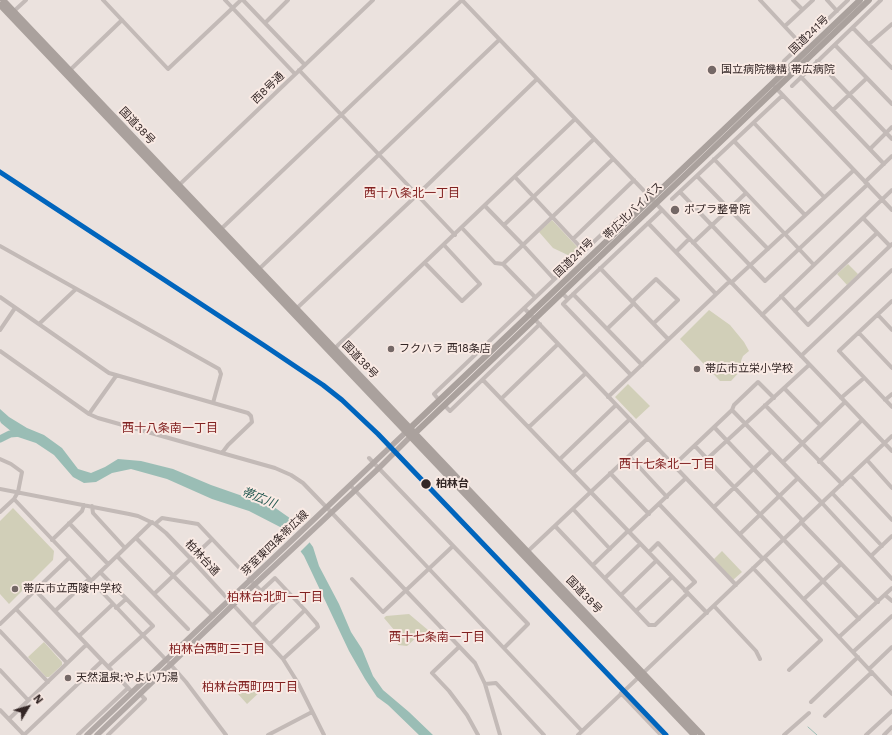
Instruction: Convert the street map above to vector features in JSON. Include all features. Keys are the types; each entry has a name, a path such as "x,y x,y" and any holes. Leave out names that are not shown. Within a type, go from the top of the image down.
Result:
{"highway":[{"name":"国道38号","path":"3,0 12,13 641,675 702,735"},
{"name":"国道241号","path":"411,432 532,317 624,224 653,201 774,86 785,72 860,0"},
{"name":"帯広北バイパス","path":"532,317 562,292 653,201 681,179 774,86 804,62 869,0"},
{"name":"国道38号","path":"0,5 12,13"},
{"name":"国道38号","path":"641,675 694,735"}],"main road":[{"name":"芽室東四条帯広線","path":"253,582 280,552 350,485 371,461 411,432"},
{"name":"芽室東四条帯広線","path":"87,735 93,732 140,694 171,665 231,602 253,582 285,557 378,468 411,432"},
{"name":"芽室東四条帯広線","path":"93,732 132,692 213,616 231,602"}],"street":[{"path":"12,13 26,0"},
{"path":"103,0 168,69 242,0 305,65"},
{"path":"225,0 341,115 455,235"},
{"path":"265,23 288,0"},
{"name":"西8号通","path":"177,187 373,0"},
{"path":"219,231 462,0 892,451"},
{"path":"760,0 801,44"},
{"path":"793,0 802,9"},
{"path":"785,26 812,0"},
{"path":"827,0 837,11"},
{"path":"785,72 782,68 784,61 848,0"},
{"path":"792,86 881,0"},
{"path":"68,72 122,20"},
{"path":"869,44 892,24"},
{"path":"852,28 892,68"},
{"path":"257,271 499,40"},
{"path":"835,45 892,104"},
{"path":"817,61 892,139"},
{"path":"804,62 810,68"},
{"path":"801,77 884,164"},
{"path":"833,110 867,78"},
{"path":"295,310 537,79"},
{"path":"774,86 892,210"},
{"path":"672,200 783,95"},
{"path":"333,350 575,119"},
{"path":"754,123 824,197"},
{"path":"870,148 892,127"},
{"path":"504,225 594,139"},
{"path":"734,141 805,215"},
{"path":"680,192 765,281 892,156"},
{"path":"503,264 613,159"},
{"path":"714,160 814,265"},
{"path":"608,397 716,294 768,249 854,170"},
{"path":"697,176 768,249"},
{"path":"514,177 584,251"},
{"path":"681,179 687,185"},
{"path":"573,239 634,180"},
{"path":"762,315 892,190"},
{"path":"693,243 746,193"},
{"path":"485,206 554,279"},
{"path":"630,375 563,304 662,210"},
{"path":"540,324 450,411 434,394 619,218 624,224"},
{"path":"781,296 808,325 891,245 863,218"},
{"path":"648,223 716,294"},
{"path":"462,228 495,263 503,264 535,297"},
{"path":"795,311 877,233"},
{"path":"676,252 690,239"},
{"path":"425,263 462,301 480,284 444,245"},
{"path":"0,246 219,369 222,374 213,404"},
{"path":"600,268 668,340"},
{"path":"801,356 892,270"},
{"path":"607,329 656,279 678,300 654,324"},
{"path":"39,324 76,289"},
{"path":"562,292 568,298"},
{"path":"573,294 642,365"},
{"path":"0,297 109,373 248,413 252,419 252,422 228,445 222,453"},
{"path":"892,301 839,351 892,407"},
{"path":"0,330 15,308"},
{"path":"524,308 630,420 804,599 892,694"},
{"path":"878,315 892,330"},
{"path":"859,333 892,368"},
{"path":"501,399 558,344"},
{"path":"0,351 89,414 98,418 275,468 290,475 303,484 475,663 485,684 500,735"},
{"path":"707,459 809,364"},
{"path":"529,427 586,373"},
{"path":"89,414 116,376"},
{"path":"783,462 864,378"},
{"path":"483,380 706,613"},
{"path":"674,465 732,410 734,405 758,382 774,398"},
{"path":"784,388 820,425"},
{"path":"885,400 892,394"},
{"path":"560,459 616,405"},
{"path":"765,405 842,484"},
{"path":"732,410 822,503 892,579"},
{"path":"573,473 630,420"},
{"path":"819,462 862,420"},
{"path":"714,427 878,602"},
{"path":"578,735 892,436"},
{"path":"526,554 648,438"},
{"path":"695,446 859,619"},
{"path":"714,507 772,451"},
{"path":"629,456 667,497"},
{"path":"0,459 11,464 22,472 18,492 14,499 0,512"},
{"path":"867,460 892,488"},
{"path":"371,461 528,624 504,648"},
{"path":"610,473 648,514"},
{"path":"851,476 892,520"},
{"path":"593,565 686,478"},
{"path":"740,534 798,478"},
{"path":"350,485 582,731"},
{"name":"柏林台通","path":"0,488 138,516 153,523 166,533 191,559 283,659 298,683 324,735"},
{"path":"832,494 882,546"},
{"path":"14,499 171,665 186,682 226,735"},
{"path":"659,504 736,585"},
{"path":"52,540 82,511 84,505"},
{"path":"92,506 93,513 125,548"},
{"path":"573,509 610,549"},
{"path":"55,611 153,523 162,518 194,523 198,524 262,591 274,578 317,624 318,627 283,659"},
{"path":"69,523 108,564"},
{"path":"555,526 649,625 655,625 695,582 658,543 648,552"},
{"path":"871,556 892,536"},
{"path":"136,538 213,616"},
{"path":"154,594 212,539"},
{"path":"605,578 640,544"},
{"path":"352,579 383,612 453,546"},
{"path":"117,556 188,629"},
{"path":"0,624 69,558"},
{"path":"621,595 656,560"},
{"path":"804,599 841,564"},
{"path":"753,568 821,640 789,670"},
{"path":"888,574 892,570"},
{"path":"100,572 153,626 108,667"},
{"path":"636,611 672,577"},
{"path":"839,637 892,588"},
{"path":"35,590 132,692"},
{"path":"253,625 287,592"},
{"path":"885,594 892,602"},
{"path":"79,636 126,598"},
{"path":"714,606 756,651 760,659"},
{"path":"16,609 67,663"},
{"path":"270,644 305,610"},
{"path":"853,652 892,616"},
{"path":"0,632 48,682"},
{"path":"9,719 86,645"},
{"path":"459,647 432,673 457,701 478,735"},
{"path":"825,716 892,647"},
{"path":"811,702 858,657"},
{"path":"0,710 24,735 102,661"},
{"path":"0,670 28,700"},
{"path":"485,684 496,682 544,735"},
{"path":"888,690 892,687"},
{"path":"78,735 93,732 128,688"},
{"path":"622,693 661,735"},
{"path":"108,735 145,699 140,694"},
{"path":"866,735 892,711"},
{"path":"268,735 312,712"},
{"path":"784,735 809,713"},
{"path":"884,735 892,727"}],"shaded area":[{"path":"552,220 580,250 572,257 553,248 539,232"},
{"path":"848,264 858,274 847,285 837,274"},
{"path":"709,310 730,325 744,342 749,351 743,356 741,361 742,369 731,381 720,381 680,339"},
{"path":"628,384 650,406 636,419 615,397"},
{"name":"帯広市立西陵中学校","path":"13,508 54,551 53,560 9,604 0,594 0,521"},
{"path":"722,551 742,572 733,580 714,559"},
{"path":"409,614 428,630 424,635 419,635 407,646 398,645 397,640 392,634 395,631 384,618 386,616"},
{"path":"44,642 62,662 62,665 49,677 46,677 28,657"},
{"path":"252,684 258,685 263,689 247,704 238,694 245,691 247,687"}],"water":[{"path":"0,409 9,417 27,428 44,435 62,448 78,469 91,473 118,459 141,461 173,469 211,485 274,507 294,521 313,547 319,566 339,604 351,632 362,649 373,676 383,690 433,735 419,735 388,705 377,697 349,651 304,556 284,529 249,511 212,499 167,479 131,469 112,473 96,482 84,483 73,477 54,455 36,443 18,437 1,423"}],"pier":[{"path":"299,524 311,541 299,553 287,536"}],"waterway":[{"path":"0,439 10,434 22,433"},
{"path":"808,727 817,735"}],"transit line":[{"path":"0,172 265,346 323,385 342,400 378,434 666,735"}],"place":[{"name":"国立病院機構 帯広病院","path":"712,70"},
{"name":"ポプラ整骨院","path":"675,210"},
{"name":"フクハラ 西18条店","path":"391,349"},
{"name":"帯広市立栄小学校","path":"697,369"},
{"name":"柏林台","path":"426,484"},
{"name":"帯広市立西陵中学校","path":"15,589"},
{"name":"天然温泉;やよい乃湯","path":"68,678"}],"district":[{"name":"西十八条北一丁目","path":"412,193"},
{"name":"西十八条南一丁目","path":"170,428"},
{"name":"西十七条北一丁目","path":"667,464"},
{"name":"柏林台北町一丁目","path":"275,597"},
{"name":"西十七条南一丁目","path":"437,637"},
{"name":"柏林台西町三丁目","path":"217,649"},
{"name":"柏林台西町四丁目","path":"250,687"}],"water label":[{"name":"帯広川","path":"259,498"}]}
